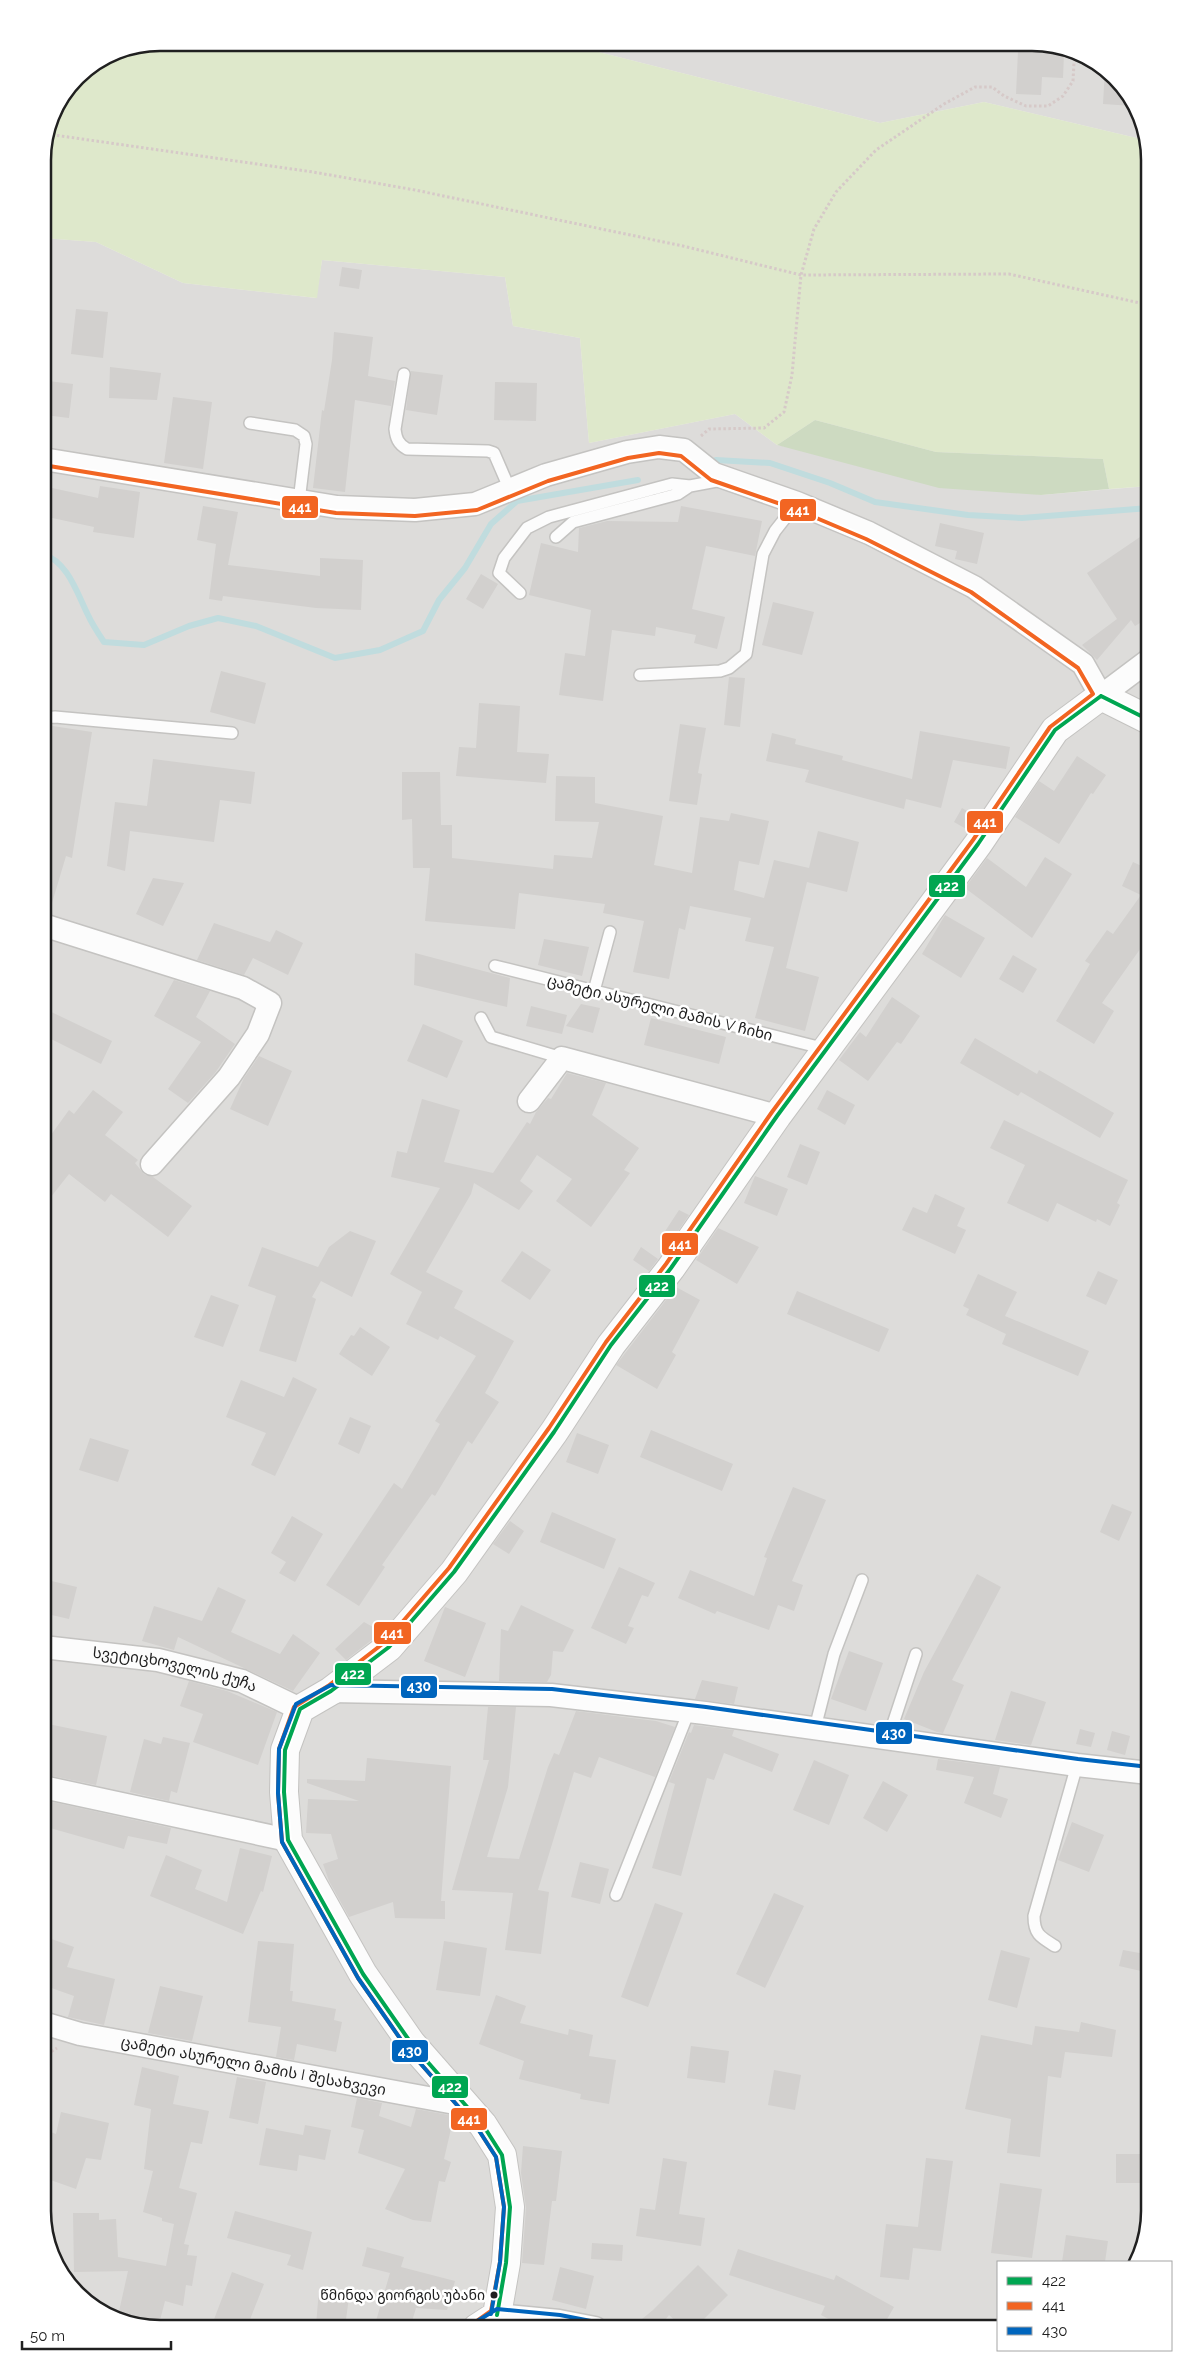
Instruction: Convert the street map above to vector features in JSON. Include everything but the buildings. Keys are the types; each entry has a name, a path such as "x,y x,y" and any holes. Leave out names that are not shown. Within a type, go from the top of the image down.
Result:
{"street":[{"path":"51,460 337,507 415,510 475,504 546,475 627,452 659,447 684,450 720,477 797,503 868,534 974,587 1083,664 1101,696 1141,716"},
{"path":"488,2320 506,2263 510,2207 502,2156 483,2125 411,2042 363,1974 288,1840 284,1792 285,1750 300,1709 331,1691 389,1647 454,1572 554,1432 611,1345 671,1268 777,1116 978,844 1055,730 1141,667"},
{"path":"51,928 243,988 270,1003 258,1034 230,1076 152,1164"},
{"path":"530,1101 562,1058 777,1116"},
{"name":"სვეტიცხოველის ქუჩა","path":"51,1648 158,1660 242,1681 300,1709"},
{"path":"331,1691 551,1695 689,1711 1077,1765 1141,1772"},
{"path":"51,1789 288,1840"},
{"name":"ცამეტი ასურელი მამის I შესახვევი","path":"51,2026 80,2034 466,2105"}],"lane":[{"path":"404,374 395,429 401,446 407,449 488,451 494,453 510,490"},
{"path":"250,423 295,430 304,436 306,444 299,501"},
{"path":"556,537 573,522 678,494 690,486 720,477"},
{"path":"520,593 499,573 504,558 527,528 549,516 672,484 690,486"},
{"path":"640,674 720,671 729,668 746,654 763,554 775,532 797,503"},
{"path":"51,717 232,734"},
{"path":"594,991 610,932"},
{"name":"ცამეტი ასურელი მამის V ჩიხი","path":"495,966 826,1049"},
{"path":"481,1018 491,1038 562,1058"},
{"path":"815,1728 834,1654 862,1580"},
{"path":"888,1738 916,1654"},
{"path":"616,1895 689,1711"},
{"path":"1055,1946 1038,1936 1034,1929 1034,1916 1077,1765"}],"path":[{"path":"684,450 709,430 764,428 784,412 792,375 801,275 814,229 836,192 876,150 944,104 975,87 992,87 1004,96 1026,106 1048,106 1063,96 1073,81 1075,60"},
{"path":"54,135 313,172 415,190 683,246 801,275 1009,274 1141,303"}],"shaded area":[{"path":"595,51 1039,51 1053,53 1080,62 1104,78 1114,88 1126,106 1139,139 984,102 880,123"},
{"path":"51,239 96,242 183,283 316,298 322,260 505,277 513,326 580,338 589,443 735,414 777,445 1041,495 1141,487 1141,2211 1137,2239 1130,2259 1129,2261 997,2261 997,2320 153,2320 139,2318 112,2309 88,2293 78,2283 66,2265 57,2246 51,2218"}],"green space":[{"path":"153,51 595,51 880,123 984,102 1139,139 1141,160 1141,487 1109,489 1103,459 936,452 815,420 777,445 735,414 589,443 580,338 513,326 505,277 322,260 317,298 183,283 96,242 51,239 51,153 53,139 62,112 78,88 88,78 112,62 139,53"},
{"path":"815,420 936,452 1103,459 1109,489 1041,495 939,488 777,445"}],"waterway":[{"path":"716,460 770,463 830,483 875,502 968,515 1022,518 1141,509"},
{"path":"51,558 71,579 91,622 104,642 144,645 189,626 218,618 256,626 335,658 380,650 423,631 439,600 465,568 491,524 517,501 638,480"}],"transit line":[{"name":"441","path":"51,466 336,513 415,516 477,510 548,481 628,458 659,453 681,456 711,480 795,509 866,539 971,592 1078,668 1093,694 1050,727 973,840 772,1112 666,1264 606,1342 549,1428 449,1568 385,1642 328,1686 294,1707 279,1749 278,1793 282,1842 358,1978 406,2047 478,2129 496,2157 504,2207 500,2262 491,2311 478,2320"},
{"name":"422","path":"1101,696 1141,716"},
{"name":"422","path":"497,2315 506,2263 510,2207 502,2155 483,2125 411,2043 363,1974 288,1840 284,1792 285,1750 300,1709 331,1691 389,1647 454,1572 554,1432 611,1345 671,1268 777,1116 978,844 1055,730 1101,696"},
{"name":"430","path":"491,2314 500,2262 504,2207 496,2157 478,2129 406,2047 358,1978 282,1842 278,1793 279,1749 296,1704 331,1685 552,1689 706,1707 1141,1766"},
{"name":"430","path":"479,2320 497,2309 560,2315 586,2320"}],"place":[{"name":"წმინდა გიორგის უბანი","path":"494,2295"}]}
